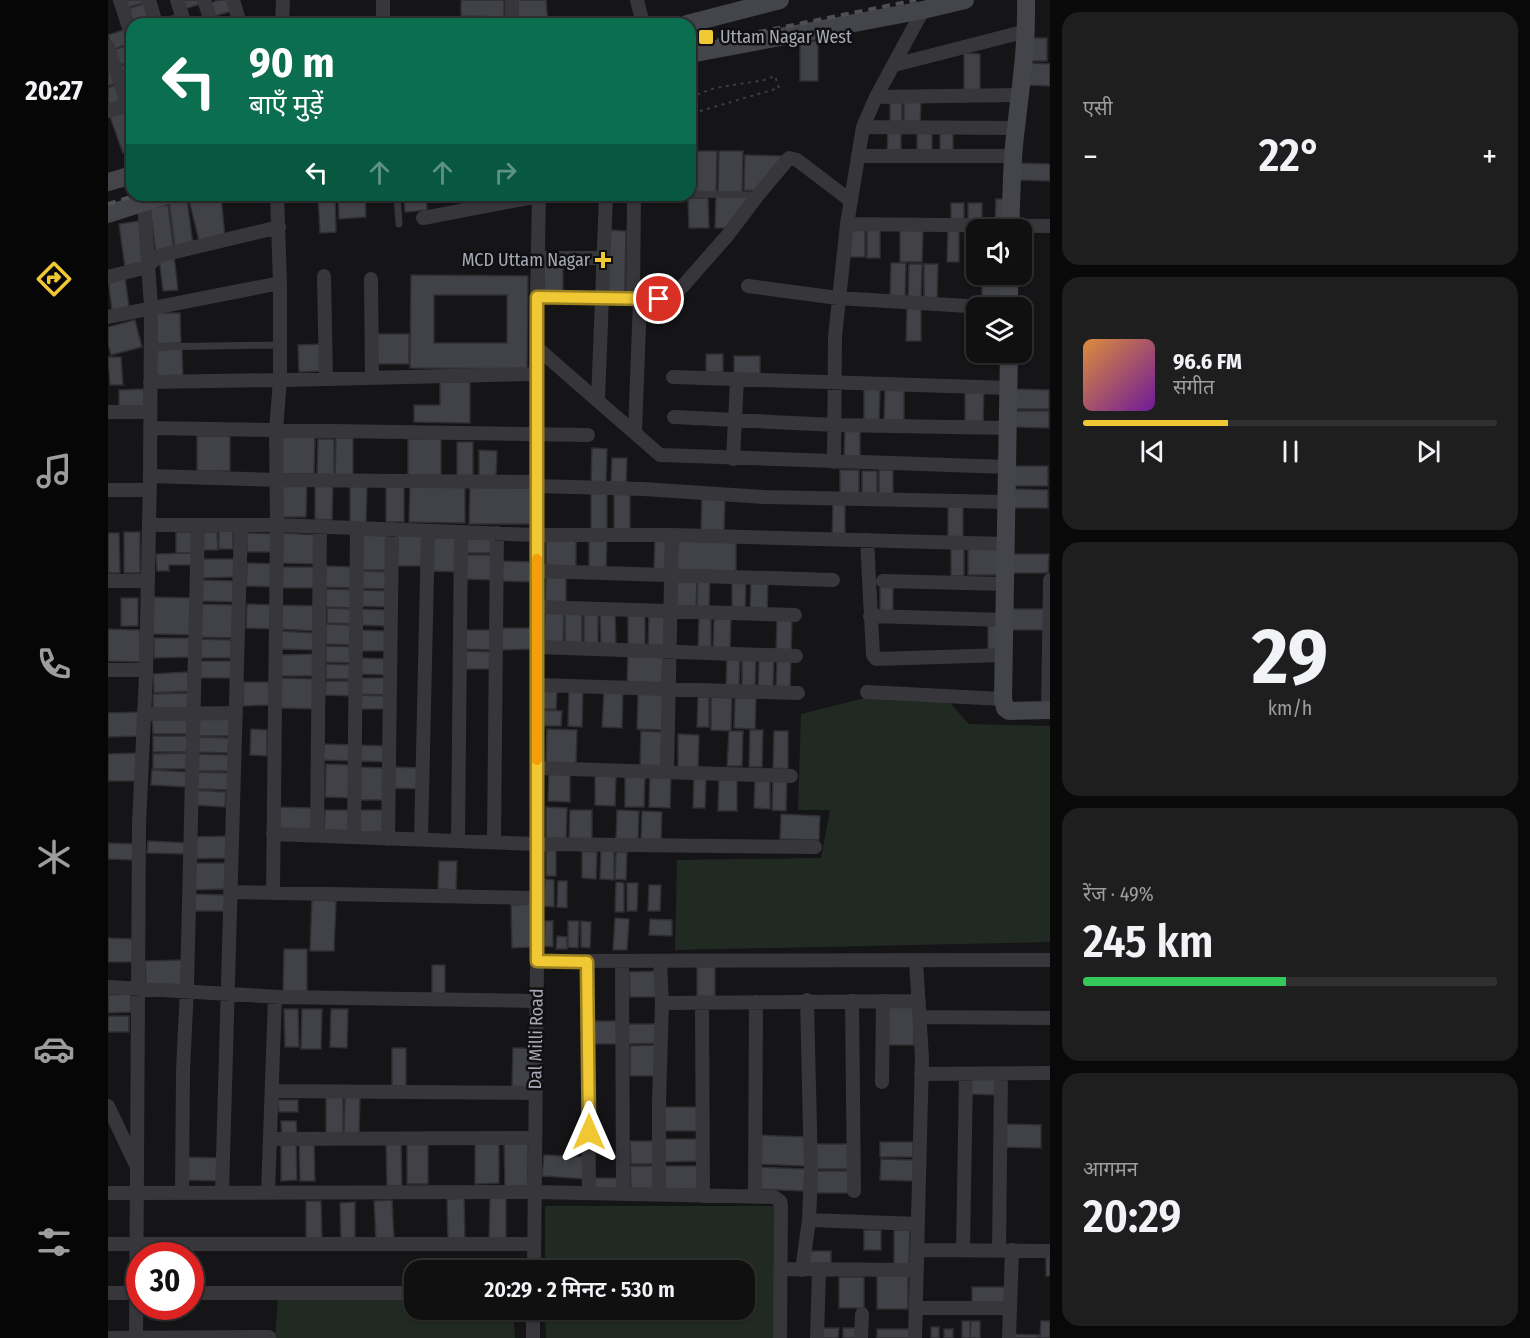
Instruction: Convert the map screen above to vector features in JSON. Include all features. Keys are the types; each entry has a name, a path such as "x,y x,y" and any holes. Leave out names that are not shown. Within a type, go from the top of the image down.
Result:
{"street":[{"path":"120,0 126,18"},
{"path":"148,0 154,18"},
{"path":"177,0 183,18"},
{"path":"204,0 210,18"},
{"path":"233,0 238,18"},
{"path":"282,18 283,0"},
{"path":"383,0 383,18"},
{"path":"512,18 513,0"},
{"path":"638,0 642,18"},
{"path":"696,22 780,0"},
{"path":"696,53 965,0"},
{"path":"1010,219 1013,156 1027,31 1026,0"},
{"path":"834,462 835,337 838,298 850,201 863,127 876,97 923,10"},
{"path":"894,65 1027,31"},
{"path":"108,47 126,94"},
{"path":"876,97 1021,95"},
{"path":"108,111 126,105"},
{"path":"863,127 1016,128"},
{"path":"858,156 1013,156"},
{"path":"682,287 727,236 786,161 793,157 850,201"},
{"path":"108,182 126,177"},
{"path":"108,214 150,201"},
{"path":"273,892 276,430 283,380 280,345 277,201"},
{"path":"423,218 509,201"},
{"name":"Dal Milli Road","path":"534,1260 537,535 534,374 539,201"},
{"path":"598,400 606,201"},
{"path":"634,201 635,433"},
{"path":"137,1242 139,824 146,670 151,347 151,307 144,203"},
{"path":"847,224 966,226"},
{"path":"1032,226 1050,226"},
{"path":"108,277 147,267 158,256 279,227"},
{"path":"537,258 603,258"},
{"path":"324,276 326,379"},
{"path":"371,279 372,378"},
{"path":"108,317 280,283"},
{"path":"748,286 838,298 966,306"},
{"path":"537,297 636,299"},
{"path":"536,347 660,455 1007,467"},
{"path":"1009,363 1003,699 1005,708 1009,711 1049,710 1050,580"},
{"path":"150,382 534,374"},
{"path":"673,377 1009,388"},
{"path":"733,459 737,380"},
{"path":"108,412 150,412"},
{"path":"674,417 834,425 1009,428"},
{"path":"150,428 588,435"},
{"path":"108,490 150,483 277,480 536,484 765,497 1005,502"},
{"path":"149,525 277,525 537,535 672,535 1005,544"},
{"path":"182,1193 183,1071 187,992 198,525"},
{"path":"222,1193 241,525"},
{"path":"317,836 321,526"},
{"path":"354,837 357,528"},
{"path":"388,839 392,529"},
{"path":"421,840 428,531"},
{"path":"458,841 461,532"},
{"path":"494,842 497,533"},
{"path":"667,772 672,535"},
{"path":"867,540 870,616 873,655 876,659 1004,655"},
{"path":"537,571 833,580"},
{"path":"108,581 148,582"},
{"path":"883,581 1005,584"},
{"path":"537,607 795,615"},
{"path":"870,616 1005,620"},
{"path":"537,647 796,656"},
{"path":"108,670 146,670"},
{"path":"537,685 798,693"},
{"path":"867,692 1003,699"},
{"path":"144,714 236,714"},
{"path":"537,768 791,776"},
{"path":"273,834 536,844 815,847"},
{"path":"230,892 536,898"},
{"path":"537,961 1050,960"},
{"path":"659,1195 662,1003 660,961"},
{"path":"915,1338 921,1074 916,961"},
{"path":"587,962 589,1193"},
{"path":"622,962 623,1194"},
{"path":"108,987 275,997 536,1001"},
{"path":"268,1193 275,997"},
{"path":"662,1003 807,1000 919,1001"},
{"path":"802,1270 809,1220 811,1173 807,1000"},
{"path":"852,1001 854,1191"},
{"path":"882,1083 883,1001"},
{"path":"702,1002 703,1196"},
{"path":"755,1197 756,1002"},
{"path":"920,1017 1050,1018"},
{"path":"921,1074 1050,1073"},
{"path":"963,1250 966,1074"},
{"path":"1001,1074 1010,1308 1009,1338"},
{"path":"272,1091 535,1093"},
{"path":"108,1106 137,1167"},
{"path":"270,1139 535,1138"},
{"path":"108,1193 535,1192 774,1197 781,1204 780,1338"},
{"path":"809,1220 918,1224"},
{"path":"108,1244 126,1243"},
{"path":"204,1243 534,1244"},
{"path":"918,1250 1050,1251"},
{"path":"781,1269 917,1270"},
{"path":"817,1338 819,1270"},
{"path":"108,1293 126,1293"},
{"path":"204,1293 404,1293"},
{"path":"916,1308 1010,1308"},
{"path":"861,1338 862,1314"},
{"path":"136,1337 137,1320"},
{"path":"533,1320 533,1338"},
{"path":"108,1338 268,1337"}],"lane":[{"path":"696,194 758,195"},
{"path":"397,201 399,224"},
{"path":"636,299 665,298 682,287"},
{"path":"151,347 280,345"}],"path":[{"path":"696,96 716,88 775,76 779,88 696,112"}],"shaded area":[{"path":"865,698 949,702 969,724 1050,726 1050,942 675,950 677,860 821,858 830,810 798,810 801,714"},
{"path":"545,1206 776,1206 780,1338 546,1338 545,1320 755,1320 755,1260 545,1260"},
{"path":"404,1297 404,1320 514,1320 515,1338 275,1338 278,1299"}],"building":[{"path":"123,0 145,0 146,2 126,8"},
{"path":"178,0 200,0 201,4 181,10"},
{"path":"229,0 232,11 215,16 210,3"},
{"path":"461,0 504,0 504,17 461,16"},
{"path":"517,0 546,0 548,18 518,18"},
{"path":"146,3 151,18 130,18 127,9"},
{"path":"177,14 178,18 166,18"},
{"path":"126,29 126,45 112,50 108,35"},
{"path":"1029,38 1047,38 1047,61 1028,61"},
{"path":"800,41 818,41 818,81 800,81"},
{"path":"126,46 126,63 117,66 112,50"},
{"path":"964,53 980,54 980,91 964,91"},
{"path":"1029,63 1050,64 1050,86 1028,85"},
{"path":"108,64 116,83 108,86"},
{"path":"126,65 126,82 123,83 118,67"},
{"path":"117,84 124,102 108,108 108,88"},
{"path":"890,98 902,98 902,125 890,125"},
{"path":"904,98 921,98 920,127 904,127"},
{"path":"126,112 126,152 123,153 110,117"},
{"path":"888,129 901,130 901,155 887,155"},
{"path":"917,131 932,131 932,154 917,154"},
{"path":"940,131 953,132 953,154 940,154"},
{"path":"696,151 717,151 716,192 696,192"},
{"path":"719,151 743,151 742,194 718,193"},
{"path":"745,155 782,156 760,191 744,190"},
{"path":"1017,163 1050,164 1050,181 1017,180"},
{"path":"716,196 750,197 730,228 715,228"},
{"path":"708,198 709,228 689,228 688,201"},
{"path":"996,199 1008,199 1008,219 995,219"},
{"path":"187,201 193,245 175,248 169,202"},
{"path":"189,201 222,201 225,238 200,245"},
{"path":"318,201 335,201 336,232 320,233"},
{"path":"338,201 365,201 366,217 339,219"},
{"path":"404,201 426,201 427,210 405,212"},
{"path":"461,201 491,201 463,209"},
{"path":"951,203 964,203 964,222 951,222"},
{"path":"968,203 982,203 982,219 968,219"},
{"path":"168,205 174,252 156,254 150,208"},
{"path":"139,221 145,265 125,268 119,224"},
{"path":"850,229 865,229 865,257 850,257"},
{"path":"900,229 923,230 922,262 900,262"},
{"path":"948,229 959,229 959,262 947,262"},
{"path":"607,230 626,231 625,293 606,293"},
{"path":"867,230 880,230 880,258 867,258"},
{"path":"174,255 178,290 163,291 159,257"},
{"path":"544,260 563,260 563,292 544,292"},
{"path":"891,263 906,263 905,299 890,299"},
{"path":"909,264 922,264 921,300 908,300"},
{"path":"924,264 938,264 937,300 924,300"},
{"path":"411,275 528,276 527,369 410,368","holes":["434,295 507,295 507,343 434,343"]},
{"path":"125,277 129,307 112,310 108,279"},
{"path":"982,285 1005,285 1005,297 982,297"},
{"path":"907,308 921,308 921,341 906,341"},
{"path":"156,313 180,313 181,343 157,344"},
{"path":"135,320 142,347 111,355 108,344 108,327"},
{"path":"376,334 409,334 409,364 376,364"},
{"path":"321,344 322,371 299,372 298,345"},
{"path":"182,349 183,380 154,381 153,350"},
{"path":"706,354 723,354 723,377 706,377"},
{"path":"734,356 760,356 760,374 734,374"},
{"path":"108,357 121,357 123,385 110,385"},
{"path":"440,381 470,382 470,423 414,422 414,405 440,405"},
{"path":"965,387 984,387 983,428 965,427"},
{"path":"864,388 880,388 879,423 864,423"},
{"path":"885,388 904,388 904,424 884,423"},
{"path":"144,389 144,408 119,408 119,390"},
{"path":"1015,389 1049,390 1049,409 1015,409"},
{"path":"1014,411 1049,411 1049,428 1014,427"},
{"path":"845,430 860,430 860,458 844,458"},
{"path":"197,436 230,436 230,471 197,471"},
{"path":"281,437 315,437 314,474 280,474"},
{"path":"336,438 353,438 353,475 335,475"},
{"path":"318,439 334,439 334,475 317,475"},
{"path":"408,439 441,439 441,478 408,477"},
{"path":"457,442 473,442 473,480 457,480"},
{"path":"592,448 607,449 606,485 591,485"},
{"path":"479,450 497,451 496,476 479,476"},
{"path":"612,458 627,458 626,484 611,483"},
{"path":"1013,466 1048,466 1048,486 1013,486"},
{"path":"840,470 859,470 859,498 840,498"},
{"path":"879,470 893,470 893,497 879,497"},
{"path":"862,471 877,471 877,498 862,498"},
{"path":"281,481 307,482 306,517 280,517"},
{"path":"315,482 333,482 332,520 315,519"},
{"path":"350,486 367,486 366,523 350,523"},
{"path":"410,486 465,487 465,523 409,522"},
{"path":"386,487 404,487 404,522 386,522"},
{"path":"470,487 533,488 532,524 469,524"},
{"path":"1014,489 1048,490 1048,508 1014,508"},
{"path":"591,490 607,490 607,529 591,529"},
{"path":"614,493 630,493 630,531 614,531"},
{"path":"702,496 725,497 724,531 701,531"},
{"path":"948,502 963,502 963,542 948,542"},
{"path":"833,503 845,503 845,540 832,539"},
{"path":"219,531 233,531 233,549 219,549"},
{"path":"124,532 140,532 140,573 124,573"},
{"path":"176,532 193,532 193,553 176,553"},
{"path":"200,532 217,532 218,550 200,550"},
{"path":"108,533 119,533 120,573 108,573"},
{"path":"247,533 276,534 276,552 247,552"},
{"path":"280,533 319,535 318,564 279,563"},
{"path":"361,535 389,536 388,570 360,570"},
{"path":"396,535 426,535 425,566 395,566"},
{"path":"429,535 459,536 458,572 429,571"},
{"path":"463,537 495,538 494,553 462,553"},
{"path":"589,537 607,537 606,569 589,567"},
{"path":"546,538 576,538 576,567 546,568"},
{"path":"655,538 666,538 665,570 654,570"},
{"path":"677,541 736,541 736,572 676,571"},
{"path":"951,545 964,545 964,576 951,576"},
{"path":"968,546 1002,546 1002,575 968,575"},
{"path":"193,553 193,565 169,565 169,571 157,571 156,554"},
{"path":"1012,554 1049,554 1048,573 1012,573"},
{"path":"465,555 495,555 495,580 464,579"},
{"path":"200,559 235,559 235,577 200,578"},
{"path":"501,561 535,562 534,582 500,581"},
{"path":"247,563 276,564 275,587 246,586"},
{"path":"326,566 355,567 354,588 325,587"},
{"path":"280,567 316,567 316,588 279,588"},
{"path":"359,571 387,572 387,589 359,588"},
{"path":"546,574 566,574 566,604 545,604"},
{"path":"698,576 710,577 709,610 697,609"},
{"path":"674,578 697,578 696,609 674,609"},
{"path":"732,578 746,579 745,612 732,611"},
{"path":"751,578 768,578 767,613 750,613"},
{"path":"199,580 235,581 234,602 199,601"},
{"path":"880,585 893,585 893,611 880,611"},
{"path":"326,589 354,590 354,608 326,607"},
{"path":"359,590 387,591 386,607 358,606"},
{"path":"153,597 192,598 191,635 152,634"},
{"path":"121,598 138,598 138,626 121,626"},
{"path":"199,604 235,605 234,638 198,637"},
{"path":"247,604 274,605 274,629 246,628"},
{"path":"279,605 317,606 316,631 278,629"},
{"path":"327,608 355,609 355,624 327,623"},
{"path":"358,609 386,610 386,626 357,625"},
{"path":"1013,609 1046,609 1046,630 1012,630"},
{"path":"584,610 598,610 598,647 584,647"},
{"path":"565,611 582,611 582,645 565,645"},
{"path":"600,611 615,611 616,648 601,648"},
{"path":"545,612 564,612 563,645 544,645"},
{"path":"649,613 666,614 664,649 648,649"},
{"path":"628,614 645,614 645,646 628,646"},
{"path":"699,617 711,618 711,651 698,651"},
{"path":"714,619 731,619 730,652 713,652"},
{"path":"777,619 792,619 791,655 776,655"},
{"path":"988,623 1000,624 1000,653 988,653"},
{"path":"326,624 354,625 354,645 326,644"},
{"path":"499,628 532,628 533,649 499,650"},
{"path":"108,629 140,630 140,662 108,661"},
{"path":"358,630 387,631 386,651 358,651"},
{"path":"465,630 493,630 493,650 465,649"},
{"path":"278,631 314,633 314,650 277,649"},
{"path":"154,638 190,638 190,657 154,658"},
{"path":"197,639 231,640 231,658 197,658"},
{"path":"326,646 355,647 354,663 326,662"},
{"path":"466,651 492,652 492,669 466,669"},
{"path":"628,653 663,654 662,686 627,685"},
{"path":"316,654 316,676 278,676 278,655"},
{"path":"727,656 740,656 739,688 726,687"},
{"path":"742,657 756,657 755,689 742,688"},
{"path":"759,657 774,657 773,689 758,688"},
{"path":"360,658 388,659 387,675 359,674"},
{"path":"777,658 791,658 790,689 776,688"},
{"path":"198,661 232,661 233,678 198,678"},
{"path":"326,664 354,665 354,679 326,679"},
{"path":"188,672 189,691 154,693 153,674"},
{"path":"279,678 316,679 315,709 278,708"},
{"path":"357,678 386,678 385,695 357,694"},
{"path":"326,681 353,681 353,696 325,695"},
{"path":"243,682 269,682 269,705 243,706"},
{"path":"569,689 583,690 582,727 568,726"},
{"path":"542,690 557,690 556,709 541,709"},
{"path":"604,690 623,691 622,728 602,727"},
{"path":"638,691 664,692 662,730 637,729"},
{"path":"189,693 190,713 153,713 153,694"},
{"path":"357,695 384,696 384,709 357,709"},
{"path":"698,697 709,697 709,727 697,727"},
{"path":"711,697 732,698 731,731 711,730"},
{"path":"735,698 756,698 755,729 734,728"},
{"path":"544,710 562,711 561,726 544,726"},
{"path":"139,712 139,736 108,737 108,713"},
{"path":"152,715 189,715 189,734 153,734"},
{"path":"196,716 231,717 230,736 195,736"},
{"path":"251,729 267,730 267,756 250,755"},
{"path":"547,729 577,730 576,765 546,764"},
{"path":"750,730 763,730 762,767 749,767"},
{"path":"641,731 662,732 661,768 640,767"},
{"path":"729,731 743,731 742,766 727,766"},
{"path":"774,731 788,731 788,769 773,768"},
{"path":"678,734 699,735 698,769 678,768"},
{"path":"153,736 187,736 187,752 153,752"},
{"path":"196,737 229,738 228,753 195,752"},
{"path":"324,744 353,745 352,761 323,760"},
{"path":"356,745 386,746 386,762 356,761"},
{"path":"136,753 136,781 108,781 108,754"},
{"path":"187,753 187,769 153,769 153,754"},
{"path":"194,754 229,755 229,771 194,771"},
{"path":"326,764 352,765 351,798 325,797"},
{"path":"356,767 387,768 386,800 355,800"},
{"path":"393,767 421,768 421,789 392,788"},
{"path":"152,770 189,772 188,787 151,785"},
{"path":"549,771 570,772 570,802 548,801"},
{"path":"197,772 229,773 229,790 197,789"},
{"path":"650,772 671,773 670,808 649,807"},
{"path":"595,776 616,776 615,806 595,805"},
{"path":"625,776 645,777 644,807 625,807"},
{"path":"694,777 706,778 705,808 693,808"},
{"path":"719,778 737,778 737,811 718,811"},
{"path":"773,779 787,779 786,811 772,810"},
{"path":"755,780 770,780 770,809 754,808"},
{"path":"194,790 226,792 225,807 193,805"},
{"path":"277,807 313,808 312,833 277,833"},
{"path":"546,807 567,808 566,842 546,841"},
{"path":"325,810 352,810 351,834 324,833"},
{"path":"357,810 386,810 386,834 357,834"},
{"path":"570,810 592,810 592,841 569,841"},
{"path":"617,810 639,811 638,842 616,841"},
{"path":"642,811 662,812 661,841 641,840"},
{"path":"781,814 820,816 819,840 780,839"},
{"path":"228,836 228,858 192,859 192,837"},
{"path":"148,841 189,843 188,854 147,853"},
{"path":"108,843 134,844 134,860 108,859"},
{"path":"546,850 556,850 556,876 546,876"},
{"path":"582,851 597,852 596,879 582,878"},
{"path":"601,851 614,851 614,880 600,879"},
{"path":"616,852 627,852 626,880 615,879"},
{"path":"439,861 457,861 456,890 438,889"},
{"path":"192,863 227,863 227,889 192,890"},
{"path":"545,879 554,880 554,907 544,906"},
{"path":"558,881 567,881 567,908 557,907"},
{"path":"616,882 624,883 624,912 615,912"},
{"path":"627,883 638,883 637,911 627,911"},
{"path":"649,885 661,885 660,911 648,911"},
{"path":"191,894 226,895 226,911 191,911"},
{"path":"312,900 336,901 334,951 310,951"},
{"path":"530,904 530,947 512,948 511,905"},
{"path":"615,918 629,919 627,950 613,950"},
{"path":"650,919 672,920 672,936 649,935"},
{"path":"545,921 553,921 553,947 544,946"},
{"path":"568,921 579,921 578,948 568,947"},
{"path":"581,921 591,922 590,948 581,947"},
{"path":"557,936 567,937 567,949 556,949"},
{"path":"108,938 134,939 133,962 108,962"},
{"path":"284,949 307,949 307,993 283,993"},
{"path":"182,960 183,985 146,985 145,961"},
{"path":"697,963 715,963 715,1001 697,1000"},
{"path":"432,965 445,965 445,995 432,995"},
{"path":"658,971 658,997 630,997 629,972"},
{"path":"131,994 131,1012 108,1013 108,995"},
{"path":"887,1006 914,1007 914,1045 886,1045"},
{"path":"284,1009 298,1009 299,1047 285,1047"},
{"path":"302,1009 322,1009 321,1049 301,1049"},
{"path":"331,1009 348,1009 347,1048 330,1047"},
{"path":"108,1016 129,1016 129,1032 108,1032"},
{"path":"591,1021 620,1021 621,1044 591,1044"},
{"path":"628,1024 657,1024 658,1043 628,1044"},
{"path":"658,1045 658,1076 630,1076 630,1046"},
{"path":"392,1048 406,1048 406,1087 392,1088"},
{"path":"513,1048 531,1048 530,1088 512,1088"},
{"path":"972,1077 998,1078 997,1095 971,1094"},
{"path":"345,1096 360,1096 359,1135 344,1134"},
{"path":"326,1097 343,1097 343,1137 326,1137"},
{"path":"278,1100 298,1100 298,1112 279,1112"},
{"path":"660,1107 698,1107 698,1131 660,1131"},
{"path":"281,1121 296,1121 297,1138 282,1138"},
{"path":"1004,1124 1041,1125 1041,1148 1004,1147"},
{"path":"759,1135 806,1137 805,1166 758,1164"},
{"path":"661,1139 700,1139 700,1161 661,1162"},
{"path":"299,1140 314,1140 315,1181 300,1181"},
{"path":"281,1141 296,1141 297,1180 281,1181"},
{"path":"407,1141 428,1141 428,1184 407,1184"},
{"path":"499,1141 499,1183 475,1184 475,1142"},
{"path":"630,1141 658,1141 658,1164 631,1164"},
{"path":"386,1142 401,1142 402,1186 387,1186"},
{"path":"504,1142 528,1142 528,1187 505,1187"},
{"path":"880,1142 913,1142 913,1157 880,1157"},
{"path":"813,1144 850,1144 850,1169 813,1169"},
{"path":"544,1155 587,1157 586,1179 542,1176"},
{"path":"185,1157 219,1158 219,1181 185,1180"},
{"path":"881,1159 914,1160 913,1181 880,1180"},
{"path":"630,1166 658,1166 658,1190 631,1190"},
{"path":"661,1166 699,1166 699,1192 661,1191"},
{"path":"759,1167 805,1169 804,1191 757,1189"},
{"path":"815,1171 850,1171 850,1193 816,1193"},
{"path":"593,1178 620,1178 620,1190 593,1189"},
{"path":"464,1198 465,1240 448,1240 447,1199"},
{"path":"490,1198 506,1198 506,1241 489,1241"},
{"path":"392,1200 394,1239 376,1240 374,1201"},
{"path":"306,1201 321,1201 322,1239 306,1239"},
{"path":"355,1202 355,1241 341,1241 340,1203"},
{"path":"864,1230 881,1230 881,1250 864,1250"},
{"path":"894,1230 910,1230 909,1265 894,1265"},
{"path":"807,1251 831,1251 831,1267 807,1267"},
{"path":"1046,1256 1050,1256 1050,1276 1046,1276"},
{"path":"877,1274 908,1275 908,1309 877,1309"},
{"path":"839,1277 864,1277 864,1308 839,1308"},
{"path":"972,1287 1007,1287 1007,1305 972,1305"},
{"path":"962,1321 970,1321 970,1338 962,1338"},
{"path":"971,1321 980,1321 980,1338 970,1338"},
{"path":"1041,1321 1050,1321 1050,1338 1040,1338"},
{"path":"931,1327 939,1327 939,1338 931,1338"},
{"path":"820,1328 839,1328 838,1338 819,1338"},
{"path":"843,1328 860,1328 860,1338 843,1338"},
{"path":"877,1329 910,1329 910,1338 877,1338"},
{"path":"944,1329 953,1329 953,1338 944,1338"},
{"path":"1011,1334 1039,1335 1039,1338 1011,1338"}],"railway":[{"path":"696,45 916,0"},
{"path":"108,204 126,198"}],"slow traffic":[{"path":"537,559 537,760"}],"place":[{"name":"Uttam Nagar West","path":"706,37"},
{"name":"MCD Uttam Nagar","path":"603,260"}],"route":[{"path":"589,1132 587,962 537,961 537,297 659,299"}]}
